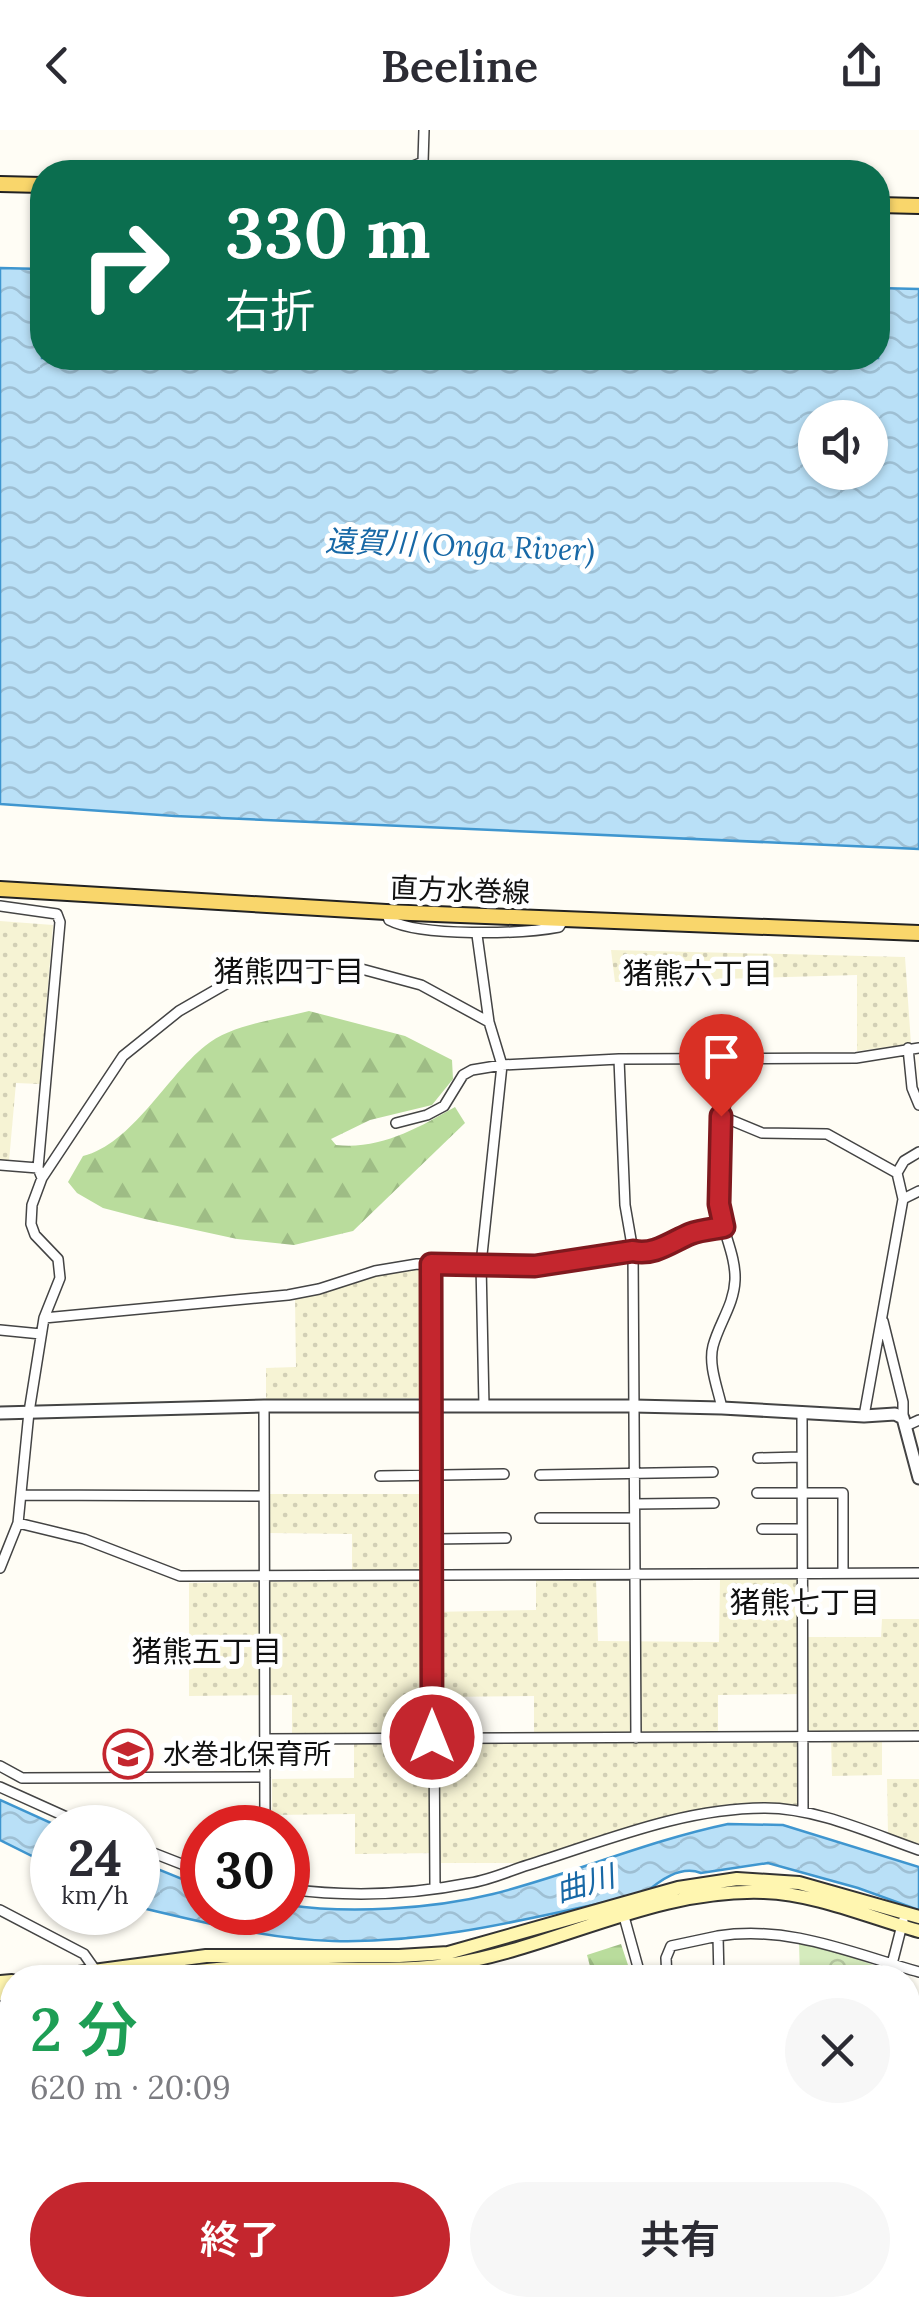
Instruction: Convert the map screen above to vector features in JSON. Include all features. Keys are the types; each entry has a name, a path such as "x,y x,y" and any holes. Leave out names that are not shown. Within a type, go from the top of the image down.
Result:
{"main road":[{"path":"0,184 30,184"},
{"path":"890,205 919,206"},
{"name":"直方水巻線","path":"0,890 386,912 919,933"},
{"path":"434,1965 622,1910 678,1888 737,1879 798,1883 909,1919 919,1931"},
{"path":"153,1965 206,1956 448,1953 622,1910"}],"street":[{"path":"423,160 424,130"},
{"path":"0,906 56,914 60,922 40,1173 31,1224 34,1235 58,1259 60,1278 41,1334 28,1412 18,1523 0,1568"},
{"path":"386,912 388,920 403,928 477,935 500,930 543,930 559,927 564,919"},
{"path":"477,935 489,1022 502,1065 481,1264 484,1406"},
{"path":"40,1173 123,1056 180,1012 238,977 306,963 354,967 421,986 489,1022"},
{"path":"396,1123 444,1106 463,1075 472,1070 502,1065 736,1057 856,1058 913,1048 912,1088 919,1105"},
{"path":"722,1408 712,1360 736,1283 735,1264 719,1204 721,1116 736,1057"},
{"path":"619,1060 625,1205 633,1251 636,1738"},
{"path":"721,1116 762,1133 827,1134 897,1173"},
{"path":"864,1416 903,1199 897,1173 904,1161 919,1152"},
{"path":"0,1165 40,1173"},
{"path":"903,1199 919,1191"},
{"path":"44,1318 276,1297 319,1289 375,1271 431,1264 535,1266 633,1251 643,1254 692,1233 724,1227"},
{"path":"431,1264 434,1887"},
{"path":"883,1318 919,1478"},
{"path":"0,1330 41,1334"},
{"path":"874,1367 894,1364"},
{"path":"264,1406 266,1805"},
{"path":"0,1413 264,1406 633,1406 895,1414 904,1422 919,1420"},
{"path":"802,1412 803,1812"},
{"path":"758,1458 802,1457"},
{"path":"540,1475 713,1472"},
{"path":"380,1476 504,1474"},
{"path":"757,1494 844,1492 843,1573"},
{"path":"21,1496 263,1496"},
{"path":"634,1504 714,1503"},
{"path":"540,1518 634,1518"},
{"path":"18,1523 84,1539 180,1576 919,1573"},
{"path":"762,1529 801,1529"},
{"path":"431,1538 506,1538"},
{"path":"266,1739 919,1736"},
{"path":"0,1766 22,1778 265,1777"},
{"path":"0,1787 40,1805"},
{"path":"310,1891 364,1894 471,1883 703,1812 768,1808 803,1812 919,1850"},
{"path":"0,1910 84,1954 93,1965"},
{"path":"622,1910 637,1965"},
{"path":"892,1964 909,1919"},
{"path":"666,1965 671,1946 748,1932 802,1936 895,1965"},
{"path":"718,1936 719,1965"}],"shaded area":[{"path":"0,921 53,925 40,1084 16,1083 9,1161 0,1160"},
{"path":"611,950 905,957 911,1044 857,1051 857,975 615,982"},
{"path":"428,1268 425,1398 266,1400 266,1368 296,1367 295,1299 384,1273"},
{"path":"269,1494 428,1494 430,1612 536,1610 536,1580 596,1580 598,1641 719,1642 720,1579 799,1578 799,1637 881,1637 882,1619 919,1619 919,1733 882,1734 882,1775 832,1776 831,1735 805,1734 805,1694 718,1695 718,1739 800,1740 800,1809 749,1803 723,1805 534,1863 441,1863 440,1853 355,1854 355,1814 310,1815 310,1805 272,1805 272,1779 354,1778 354,1733 292,1734 292,1695 189,1696 189,1583 352,1581 352,1534 269,1533","holes":["534,1696 534,1733 441,1734 440,1697"]},
{"path":"887,1779 919,1779 919,1844 888,1834"}],"green space":[{"path":"309,1011 405,1036 452,1060 453,1079 432,1105 370,1120 331,1139 336,1145 383,1141 455,1107 465,1123 353,1231 294,1245 237,1239 103,1208 77,1193 68,1182 83,1156 101,1149 133,1124 205,1046 241,1028"},
{"path":"799,1943 830,1949 874,1965 800,1965"},
{"path":"621,1944 628,1965 590,1965 587,1955"}],"water":[{"name":"遠賀川 (Onga River)","path":"0,268 30,269 30,370 890,370 890,288 919,289 919,849 175,816 0,804"},
{"path":"0,1800 30,1814 30,1855 0,1840"},
{"name":"曲川","path":"728,1824 783,1825 919,1867 919,1910 768,1863 701,1873 685,1871 644,1894 451,1933 372,1941 272,1935 310,1935 310,1907 391,1909 493,1894"},
{"path":"160,1870 180,1878 180,1917 160,1912"}],"place":[{"name":"水巻北保育所","path":"128,1754"}],"district":[{"name":"猪熊四丁目","path":"289,972"},
{"name":"猪熊六丁目","path":"698,974"},
{"name":"猪熊七丁目","path":"805,1603"},
{"name":"猪熊五丁目","path":"207,1652"}],"route":[{"path":"432,1737 431,1264 535,1266 633,1251 643,1254 692,1233 724,1227 719,1204 721,1116"}]}
